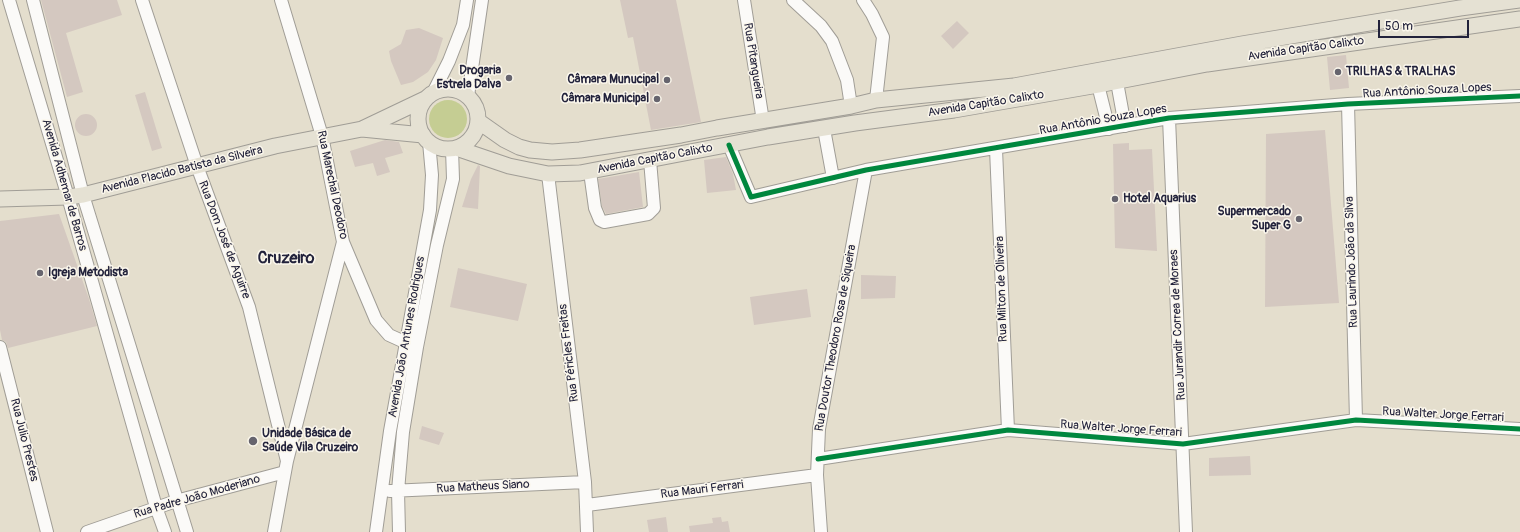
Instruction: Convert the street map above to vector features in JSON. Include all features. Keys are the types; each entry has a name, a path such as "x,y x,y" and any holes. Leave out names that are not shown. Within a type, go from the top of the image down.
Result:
{"main road":[{"name":"Avenida Capitão Calixto","path":"478,121 505,140 530,150 552,152 596,148 851,106 876,100 1014,86 1242,44 1460,8 1519,0"},
{"name":"Avenida Capitão Calixto","path":"454,148 509,166 548,174 590,172 768,137 1117,82 1207,64 1520,19"},
{"path":"450,88 468,96 476,107 478,121 472,138 465,144 454,148 440,148 426,138 419,126 418,116 420,107 429,96 450,88"},
{"name":"Avenida Placido Batista da Silveira","path":"0,198 68,197 83,195 322,136 362,129 429,96"},
{"name":"Avenida Placido Batista da Silveira","path":"362,129 426,138"}],"street":[{"name":"Avenida Adhemar de Barros","path":"9,0 68,197 156,507 165,532"},
{"name":"Avenida Adhemar de Barros","path":"33,0 83,195 187,532"},
{"name":"Rua Dom José de Aguirre","path":"142,0 196,166 249,307 286,467"},
{"name":"Rua Marechal Deodoro","path":"281,0 322,136 342,242 376,320 389,335 417,347"},
{"path":"429,96 449,61 463,25 467,0"},
{"path":"468,96 482,0"},
{"name":"Rua Pitangueira","path":"744,0 763,121"},
{"path":"793,0 821,26 832,41 846,80 851,106"},
{"path":"862,0 872,14 883,37 876,100"},
{"path":"1117,82 1125,126"},
{"path":"1098,85 1109,129"},
{"name":"Rua Antônio Souza Lopes","path":"729,145 751,197 866,170 996,149 1169,118 1348,104 1520,96"},
{"name":"Rua Laurindo João da Silva","path":"1348,104 1356,420"},
{"name":"Rua Jurandir Correa de Moraes","path":"1169,118 1186,532"},
{"path":"824,129 833,178"},
{"name":"Avenida João Antunes Rodrigues","path":"376,532 405,343 430,210 432,175 426,138"},
{"name":"Avenida João Antunes Rodrigues","path":"399,532 398,491 403,432 417,347 437,245 453,179 454,148"},
{"name":"Rua Milton de Oliveira","path":"996,149 1008,430"},
{"path":"590,172 595,208 600,220 604,222 648,214 654,208 650,160"},
{"name":"Rua Doutor Theodoro Rosa de Siqueira","path":"821,532 817,475 819,429 866,170"},
{"name":"Rua Péricles Freitas","path":"548,174 585,482 587,532"},
{"path":"274,532 286,467 342,242"},
{"name":"Rua Julio Prestes","path":"0,347 47,532"},
{"path":"116,366 134,362"},
{"name":"Rua Walter Jorge Ferrari","path":"818,459 1008,430 1183,444 1356,420 1520,429"},
{"name":"Rua Padre João Moderiano","path":"87,532 176,500 286,467"},
{"name":"Rua Mauri Ferrari","path":"587,505 817,475"},
{"name":"Rua Matheus Siano","path":"382,490 398,491 585,482"}],"green space":[{"path":"444,100 452,100 459,103 464,108 467,119 464,130 459,135 452,138 444,138 437,135 432,130 429,123 429,115 432,108 437,103"}],"building":[{"path":"41,0 117,0 122,15 66,33 83,92 67,97"},
{"name":"Câmara Munucipal","path":"620,0 676,0 701,122 651,130 633,37 628,38"},
{"path":"957,21 969,33 953,49 941,36"},
{"path":"419,28 443,38 436,60 428,72 413,82 401,85 391,61 389,51 401,44 406,30"},
{"name":"TRILHAS & TRALHAS","path":"1346,55 1349,88 1330,90 1327,57"},
{"path":"145,92 162,148 152,151 135,95"},
{"path":"86,114 94,117 97,125 94,133 86,136 78,133 75,125 78,117"},
{"name":"Supermercado Super G","path":"1325,130 1339,303 1265,307 1266,134"},
{"path":"385,140 399,142 403,153 385,158 390,172 377,176 373,163 355,167 350,151"},
{"path":"1129,143 1129,150 1152,149 1157,251 1115,248 1113,144"},
{"path":"726,157 733,174 736,190 707,193 704,160"},
{"path":"478,165 480,166 478,209 462,207 471,179"},
{"path":"639,172 643,207 606,214 602,206 598,179"},
{"name":"Igreja Metodista","path":"59,214 97,326 8,348 6,342 2,340 0,330 0,221"},
{"path":"458,268 527,284 518,321 450,307"},
{"path":"861,275 896,276 895,298 861,299"},
{"path":"807,289 811,317 754,325 750,297"},
{"path":"422,426 444,433 439,445 419,439"},
{"path":"1250,456 1251,475 1209,476 1209,458"},
{"path":"666,517 668,532 649,532 647,520"},
{"path":"721,517 722,522 728,521 730,532 690,532 689,526 713,523 712,518"}],"cycle path":[{"path":"729,145 751,197 866,170 1169,118 1348,104 1520,96"},
{"path":"818,459 1008,430 1183,444 1356,420 1520,429"}],"place":[{"name":"TRILHAS & TRALHAS","path":"1338,72"},
{"name":"Drogaria Estrela Dalva","path":"509,78"},
{"name":"Câmara Munucipal","path":"667,80"},
{"name":"Câmara Municipal","path":"657,99"},
{"name":"Hotel Aquarius","path":"1115,199"},
{"name":"Supermercado Super G","path":"1299,219"},
{"name":"Igreja Metodista","path":"40,273"},
{"name":"Unidade Básica de Saúde Vila Cruzeiro","path":"253,441"}],"district":[{"name":"Cruzeiro","path":"286,259"}]}
